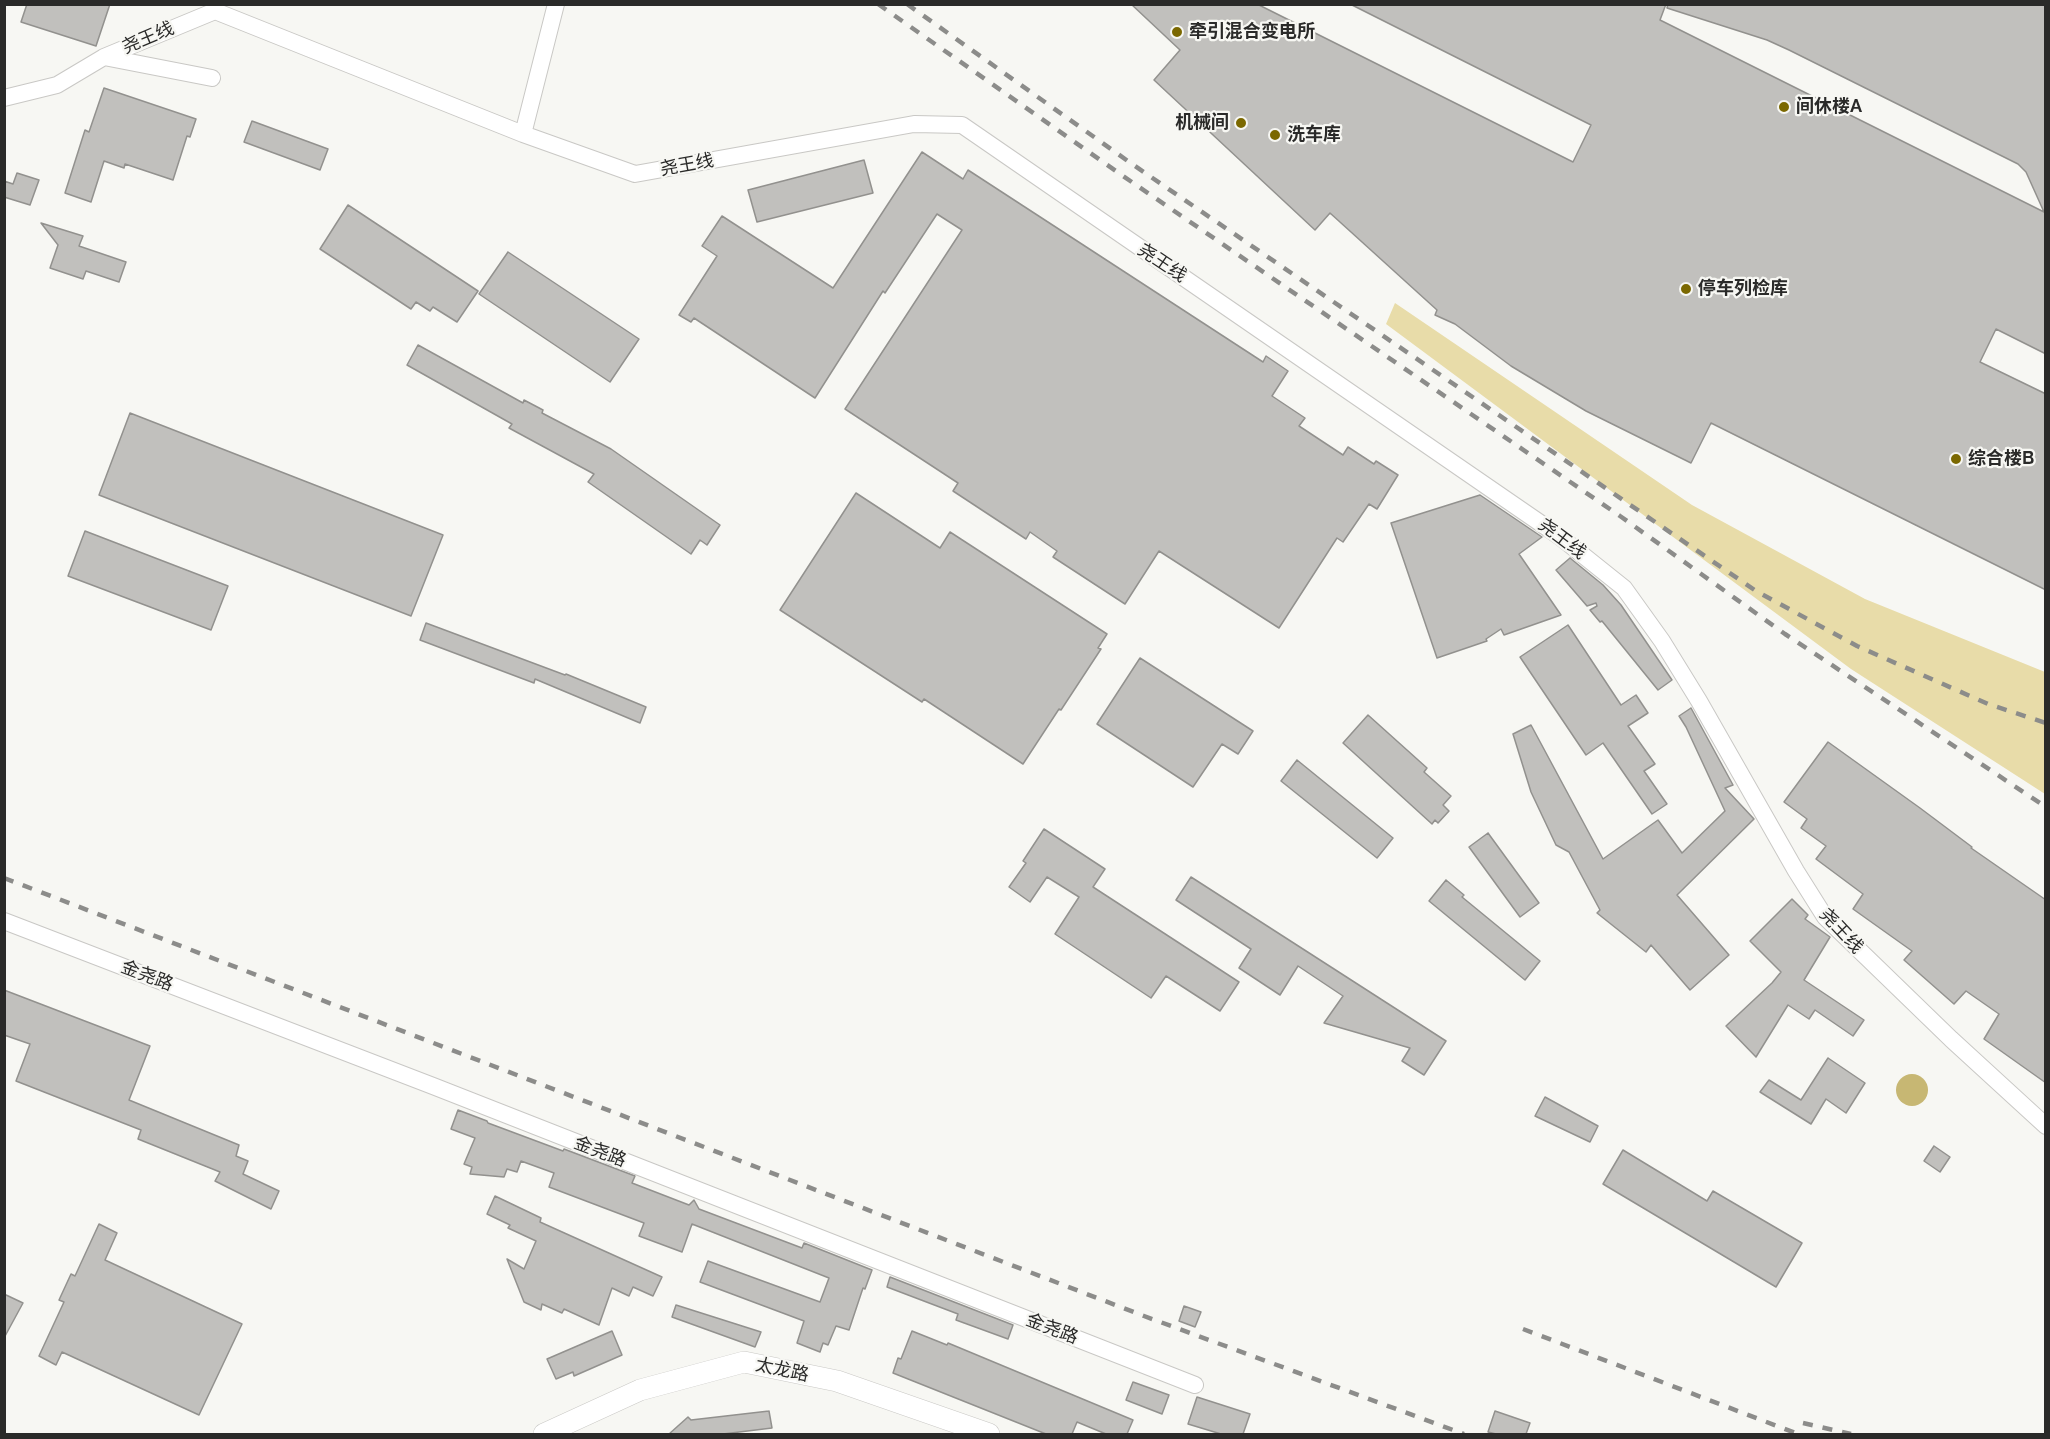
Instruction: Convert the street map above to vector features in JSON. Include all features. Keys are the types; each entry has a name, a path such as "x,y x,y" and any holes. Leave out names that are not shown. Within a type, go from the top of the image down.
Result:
{"street":[{"path":"522,134 556,4"},
{"name":"尧王线","path":"4,98 57,85 104,57 217,8 522,134 635,174 914,124 962,125 1559,536 1624,588 1662,641 1699,701 1796,872 1825,917 2046,1126"},
{"path":"104,57 212,78"},
{"name":"金尧路","path":"4,921 433,1086 1195,1385"},
{"name":"太龙路","path":"544,1434 640,1390 744,1362 837,1381 989,1434"}],"shaded area":[{"path":"1395,303 1692,505 1865,599 2045,672 2045,794 1851,669 1386,324"},
{"path":"1912,1074 1923,1079 1928,1090 1923,1101 1912,1106 1901,1101 1896,1090 1901,1079"}],"building":[{"path":"27,4 110,4 96,46 21,22"},
{"path":"1131,4 1257,4 1573,162 1591,125 1350,4 1666,4 1660,20 2044,212 2026,172 2018,164 1767,40 1667,8 1668,4 2046,4 2046,354 1996,329 1980,362 2046,394 2046,590 1711,423 1691,463 1586,411 1511,366 1455,324 1435,315 1437,310 1330,213 1315,230 1154,80 1180,50"},
{"path":"104,88 196,119 190,137 187,136 173,180 125,164 124,168 104,161 91,202 65,193 85,130 89,132"},
{"path":"252,121 328,149 320,170 244,142"},
{"path":"922,152 963,179 968,170 1263,362 1266,356 1288,371 1272,396 1305,418 1299,426 1343,455 1348,447 1374,464 1376,461 1398,475 1377,509 1369,504 1343,542 1337,538 1279,628 1159,551 1125,604 1053,557 1057,551 1030,532 1026,539 953,491 958,483 845,409 962,230 937,214 885,293 883,291 815,398 694,318 691,322 679,315 717,256 702,246 722,216 833,288"},
{"path":"864,160 873,193 757,222 748,190"},
{"path":"17,173 39,180 30,205 4,197 4,181 13,184"},
{"path":"348,205 478,291 457,322 433,307 430,311 416,302 411,309 320,249"},
{"path":"41,223 83,236 79,246 126,262 119,282 86,271 83,279 50,268 58,245"},
{"path":"508,252 639,339 610,382 479,294"},
{"path":"418,345 523,403 524,400 543,410 542,413 611,449 720,525 707,545 700,540 691,554 588,482 594,474 509,428 512,424 407,365"},
{"path":"130,413 443,535 411,616 99,495"},
{"path":"856,493 940,548 950,532 1107,634 1098,648 1101,649 1023,764 924,699 922,702 780,610"},
{"path":"1480,495 1542,537 1519,554 1561,615 1504,635 1501,629 1486,639 1487,641 1437,658 1391,523"},
{"path":"85,531 228,586 211,630 68,576"},
{"path":"1570,558 1603,585 1621,605 1672,680 1658,690 1602,621 1600,622 1590,610 1597,606 1596,603 1587,606 1556,570"},
{"path":"426,623 566,674 646,707 640,723 535,679 534,683 420,640"},
{"path":"1568,625 1621,705 1636,695 1648,713 1628,726 1655,764 1644,771 1667,804 1652,814 1603,743 1586,755 1520,657"},
{"path":"1140,658 1253,731 1238,754 1222,744 1193,787 1097,724"},
{"path":"1691,708 1733,785 1725,788 1754,819 1677,895 1729,955 1690,990 1651,945 1646,952 1597,913 1600,910 1569,852 1556,845 1531,792 1513,734 1531,725 1603,859 1658,820 1682,853 1725,811 1679,716"},
{"path":"1368,715 1427,768 1424,772 1451,796 1443,805 1449,811 1438,823 1435,820 1432,824 1343,743"},
{"path":"1828,742 1971,848 2046,900 2046,1083 1984,1039 1999,1014 1966,991 1954,1004 1904,960 1912,951 1853,909 1863,894 1816,859 1826,846 1801,828 1807,819 1784,802"},
{"path":"1297,760 1393,838 1377,858 1281,781"},
{"path":"1044,829 1105,869 1093,887 1239,982 1220,1011 1166,976 1151,998 1055,934 1079,897 1047,877 1030,902 1009,887 1026,863 1023,861"},
{"path":"1488,833 1539,903 1520,917 1469,847"},
{"path":"1191,877 1446,1041 1424,1075 1402,1061 1410,1048 1324,1023 1343,996 1298,966 1280,995 1239,968 1251,949 1176,900"},
{"path":"1446,880 1464,895 1462,897 1540,961 1525,980 1429,901"},
{"path":"1792,899 1808,915 1805,919 1830,937 1804,980 1864,1020 1853,1036 1815,1010 1809,1019 1788,1005 1756,1057 1726,1026 1781,972 1750,941"},
{"path":"4,990 150,1046 129,1100 239,1145 236,1156 248,1161 243,1174 279,1191 271,1209 215,1181 220,1172 138,1139 141,1130 16,1081 30,1044 4,1035"},
{"path":"1828,1058 1865,1083 1846,1113 1826,1099 1811,1124 1760,1092 1769,1080 1801,1100"},
{"path":"1545,1097 1598,1126 1590,1142 1535,1116"},
{"path":"458,1110 635,1176 632,1183 689,1205 694,1200 699,1209 802,1248 804,1243 872,1270 865,1289 863,1288 849,1330 836,1326 828,1345 823,1343 820,1352 797,1343 804,1321 700,1282 708,1261 820,1302 829,1278 692,1224 682,1252 639,1236 644,1223 549,1187 554,1173 521,1161 517,1172 507,1169 504,1177 470,1174 472,1167 464,1164 475,1138 451,1129"},
{"path":"1934,1146 1950,1157 1940,1172 1924,1161"},
{"path":"1623,1150 1707,1201 1713,1191 1802,1243 1776,1287 1603,1184"},
{"path":"495,1196 541,1218 540,1222 662,1277 653,1296 633,1287 629,1296 612,1288 599,1325 564,1309 562,1313 542,1304 541,1310 524,1302 507,1259 524,1269 536,1241 508,1228 510,1225 487,1214"},
{"path":"99,1224 117,1233 105,1260 242,1324 199,1415 62,1352 56,1365 39,1356 64,1302 59,1300 71,1274 75,1276"},
{"path":"890,1277 1013,1325 1008,1339 956,1320 958,1314 887,1287"},
{"path":"4,1294 23,1303 4,1338"},
{"path":"676,1305 761,1332 755,1347 672,1317"},
{"path":"1184,1306 1201,1312 1195,1327 1179,1321"},
{"path":"612,1331 622,1355 574,1376 573,1372 556,1379 547,1359"},
{"path":"912,1331 947,1345 948,1343 1133,1420 1127,1434 1106,1434 1077,1422 1072,1434 1046,1434 893,1373"},
{"path":"1133,1382 1169,1395 1162,1414 1126,1400"},
{"path":"1197,1397 1250,1414 1243,1434 1221,1434 1188,1424"},
{"path":"769,1411 772,1428 723,1434 669,1434 688,1417 691,1420"},
{"path":"1495,1411 1530,1423 1526,1434 1488,1432"}],"railway":[{"path":"878,4 1123,176 1620,516 1785,634 2046,807"},
{"path":"907,4 1132,164 1756,591 1857,646 1988,704 2046,723"},
{"path":"4,878 1144,1316 1464,1434"},
{"path":"1523,1329 1798,1434"},
{"path":"1803,1423 1851,1434"}],"place":[{"name":"牵引混合变电所","path":"1177,32"},
{"name":"间休楼A","path":"1784,107"},
{"name":"机械间","path":"1241,123"},
{"name":"洗车库","path":"1275,135"},
{"name":"停车列检库","path":"1686,289"},
{"name":"综合楼B","path":"1956,459"}]}
